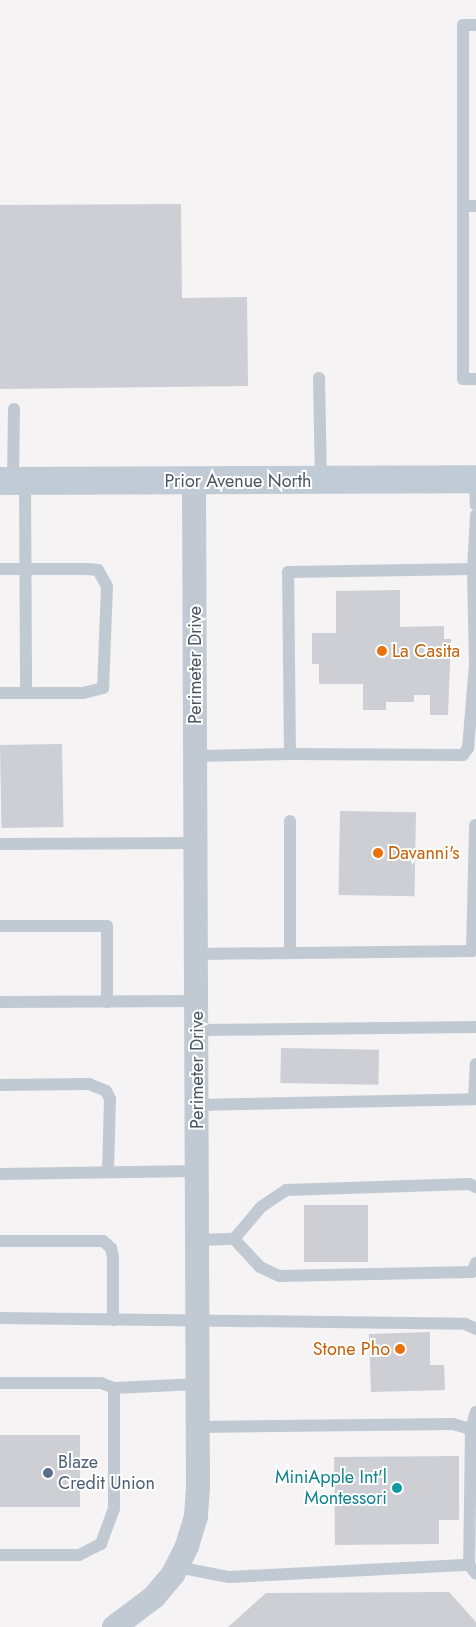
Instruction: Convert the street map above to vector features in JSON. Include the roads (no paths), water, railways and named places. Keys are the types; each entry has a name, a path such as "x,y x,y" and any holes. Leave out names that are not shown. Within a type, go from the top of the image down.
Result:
{"street":[{"name":"Prior Avenue North","path":"13,481 321,480 476,488"},
{"name":"Perimeter Drive","path":"128,1624 154,1597 176,1567 196,1516 198,1240 194,481"}],"lane":[{"path":"476,25 464,25 463,206 463,379 476,379"},
{"path":"463,206 476,206"},
{"path":"319,378 321,480"},
{"path":"14,409 13,481 26,569 26,693"},
{"path":"196,756 290,754 463,755 468,748 475,665 473,569 476,515"},
{"path":"0,569 98,570 107,586 104,688 89,693 0,693"},
{"path":"290,754 288,572 473,569"},
{"path":"290,821 290,953"},
{"path":"196,954 472,951 475,825"},
{"path":"0,844 196,842"},
{"path":"0,926 107,926 107,1002"},
{"path":"0,1002 196,1001"},
{"path":"197,1030 476,1027"},
{"path":"197,1105 474,1099 476,1064"},
{"path":"0,1086 89,1084 106,1091 110,1099 108,1172"},
{"path":"0,1174 197,1171"},
{"path":"198,1240 234,1239 261,1207 286,1190 469,1184 476,1187"},
{"path":"234,1239 260,1267 278,1276 472,1272 476,1264"},
{"path":"0,1241 103,1241 111,1248 113,1258 113,1320"},
{"path":"0,1318 465,1324 476,1329"},
{"path":"0,1383 101,1383 114,1388 198,1384"},
{"path":"0,1555 79,1555 101,1544 114,1509 114,1388"},
{"path":"176,1567 229,1577 473,1570 471,1429 476,1412"},
{"path":"198,1427 453,1424 471,1429"}],"place":[{"name":"La Casita","path":"382,651"},
{"name":"Davanni's","path":"378,853"},
{"name":"Stone Pho","path":"400,1349"},
{"name":"Blaze Credit Union","path":"48,1473"},
{"name":"MiniApple Int'l Montessori","path":"397,1488"}]}
